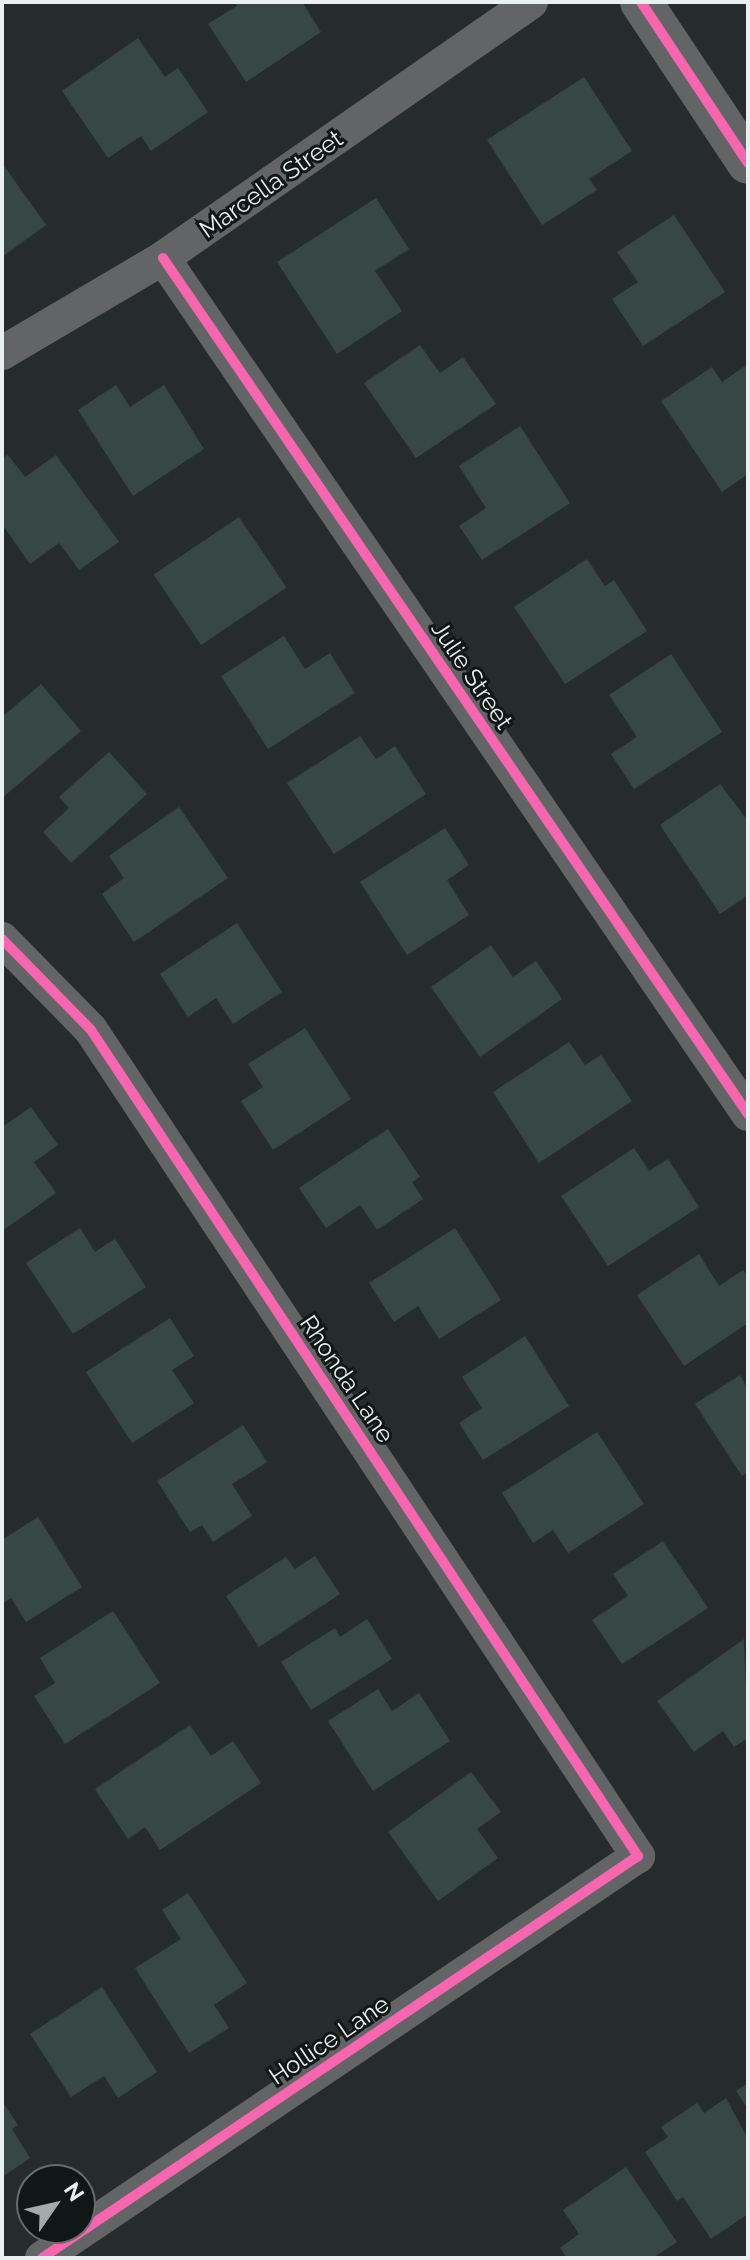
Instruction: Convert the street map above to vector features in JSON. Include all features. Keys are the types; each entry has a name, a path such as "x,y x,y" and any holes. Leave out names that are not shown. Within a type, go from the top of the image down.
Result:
{"street":[{"name":"Marcella Street","path":"2,353 163,258 531,2"},
{"path":"641,2 748,163"},
{"name":"Julie Street","path":"163,258 748,1114"},
{"name":"Rhonda Lane","path":"2,939 91,1030 638,1856"},
{"name":"Hollice Lane","path":"42,2258 638,1856"}],"building":[{"path":"234,2 302,2 321,32 246,82 208,24 237,6"},
{"path":"138,38 165,77 178,68 208,112 151,151 141,136 108,158 62,91"},
{"path":"584,77 632,151 589,179 597,190 542,225 487,140"},
{"path":"2,163 46,225 2,257"},
{"path":"376,198 409,249 375,271 402,311 337,354 277,262"},
{"path":"674,215 725,292 643,346 612,299 638,282 617,252"},
{"path":"420,345 440,373 463,357 496,404 416,458 364,383"},
{"path":"748,364 748,474 722,492 661,401 712,367 722,382"},
{"path":"116,385 130,407 164,385 204,449 133,496 78,410"},
{"path":"520,426 570,503 482,560 459,526 486,508 459,466"},
{"path":"8,455 25,477 56,455 119,542 79,570 59,543 30,564 2,524 2,458"},
{"path":"239,517 287,587 201,645 154,575"},
{"path":"587,559 605,586 614,580 647,631 565,684 514,607"},
{"path":"284,636 305,669 330,653 355,693 268,749 221,676"},
{"path":"671,654 722,732 634,789 611,754 637,737 609,695"},
{"path":"41,684 81,731 2,798 2,717"},
{"path":"360,736 376,759 395,746 426,794 334,854 287,783"},
{"path":"109,752 147,794 71,863 43,832 69,808 59,797"},
{"path":"720,784 748,821 748,895 720,914 660,825"},
{"path":"179,807 228,878 134,942 102,894 124,878 109,856"},
{"path":"445,828 469,865 447,880 469,915 407,955 360,882"},
{"path":"237,923 282,992 233,1024 216,998 188,1017 160,974"},
{"path":"491,945 513,977 536,961 562,999 480,1057 431,987"},
{"path":"305,1028 351,1099 273,1150 241,1101 263,1087 248,1064"},
{"path":"569,1042 585,1065 601,1055 632,1101 539,1163 493,1092"},
{"path":"31,1107 58,1145 34,1162 56,1193 2,1231 2,1127"},
{"path":"388,1129 420,1177 412,1182 423,1199 377,1230 360,1205 326,1228 299,1188"},
{"path":"634,1148 649,1171 668,1159 699,1207 608,1266 561,1196"},
{"path":"80,1228 95,1252 115,1239 146,1287 73,1334 26,1263"},
{"path":"455,1228 501,1300 439,1339 418,1306 394,1322 369,1283"},
{"path":"699,1254 719,1286 743,1270 748,1278 748,1323 684,1366 637,1295"},
{"path":"170,1318 194,1356 172,1370 194,1403 132,1443 86,1372"},
{"path":"525,1336 569,1406 483,1460 459,1423 482,1408 462,1377"},
{"path":"740,1375 748,1389 748,1472 742,1476 695,1404"},
{"path":"243,1425 267,1462 232,1484 252,1516 213,1542 202,1525 190,1532 157,1481"},
{"path":"597,1432 644,1504 568,1553 553,1530 533,1543 502,1493"},
{"path":"38,1517 82,1587 26,1622 11,1598 2,1604 2,1540"},
{"path":"663,1541 708,1608 622,1664 592,1620 628,1596 613,1574"},
{"path":"315,1556 340,1594 259,1647 226,1596 286,1557 295,1569"},
{"path":"113,1611 160,1683 65,1744 34,1696 55,1683 40,1658"},
{"path":"367,1619 392,1659 311,1710 281,1662 335,1628 340,1637"},
{"path":"744,1639 748,1738 734,1747 723,1731 694,1752 657,1701"},
{"path":"378,1689 392,1711 419,1693 450,1741 373,1791 328,1721"},
{"path":"190,1725 211,1756 233,1741 261,1783 160,1850 145,1827 128,1839 95,1789"},
{"path":"471,1772 501,1812 477,1829 498,1858 438,1901 388,1832"},
{"path":"188,1893 247,1983 214,2005 229,2028 189,2053 135,1968 181,1939 162,1910"},
{"path":"102,1987 157,2072 118,2098 104,2076 71,2097 30,2034"},
{"path":"748,2083 748,2109 736,2091"},
{"path":"726,2098 748,2139 748,2214 711,2239 683,2197 677,2201 645,2152 668,2137 661,2127 697,2103 704,2113"},
{"path":"2,2101 18,2125 12,2129 30,2158 16,2164 16,2168 2,2177"},
{"path":"626,2167 677,2242 653,2258 567,2258 560,2248 579,2234 563,2210"}],"cycle path":[{"path":"641,2 748,163"},
{"path":"163,258 748,1114"},
{"path":"2,939 91,1030 638,1856 42,2258"}]}
